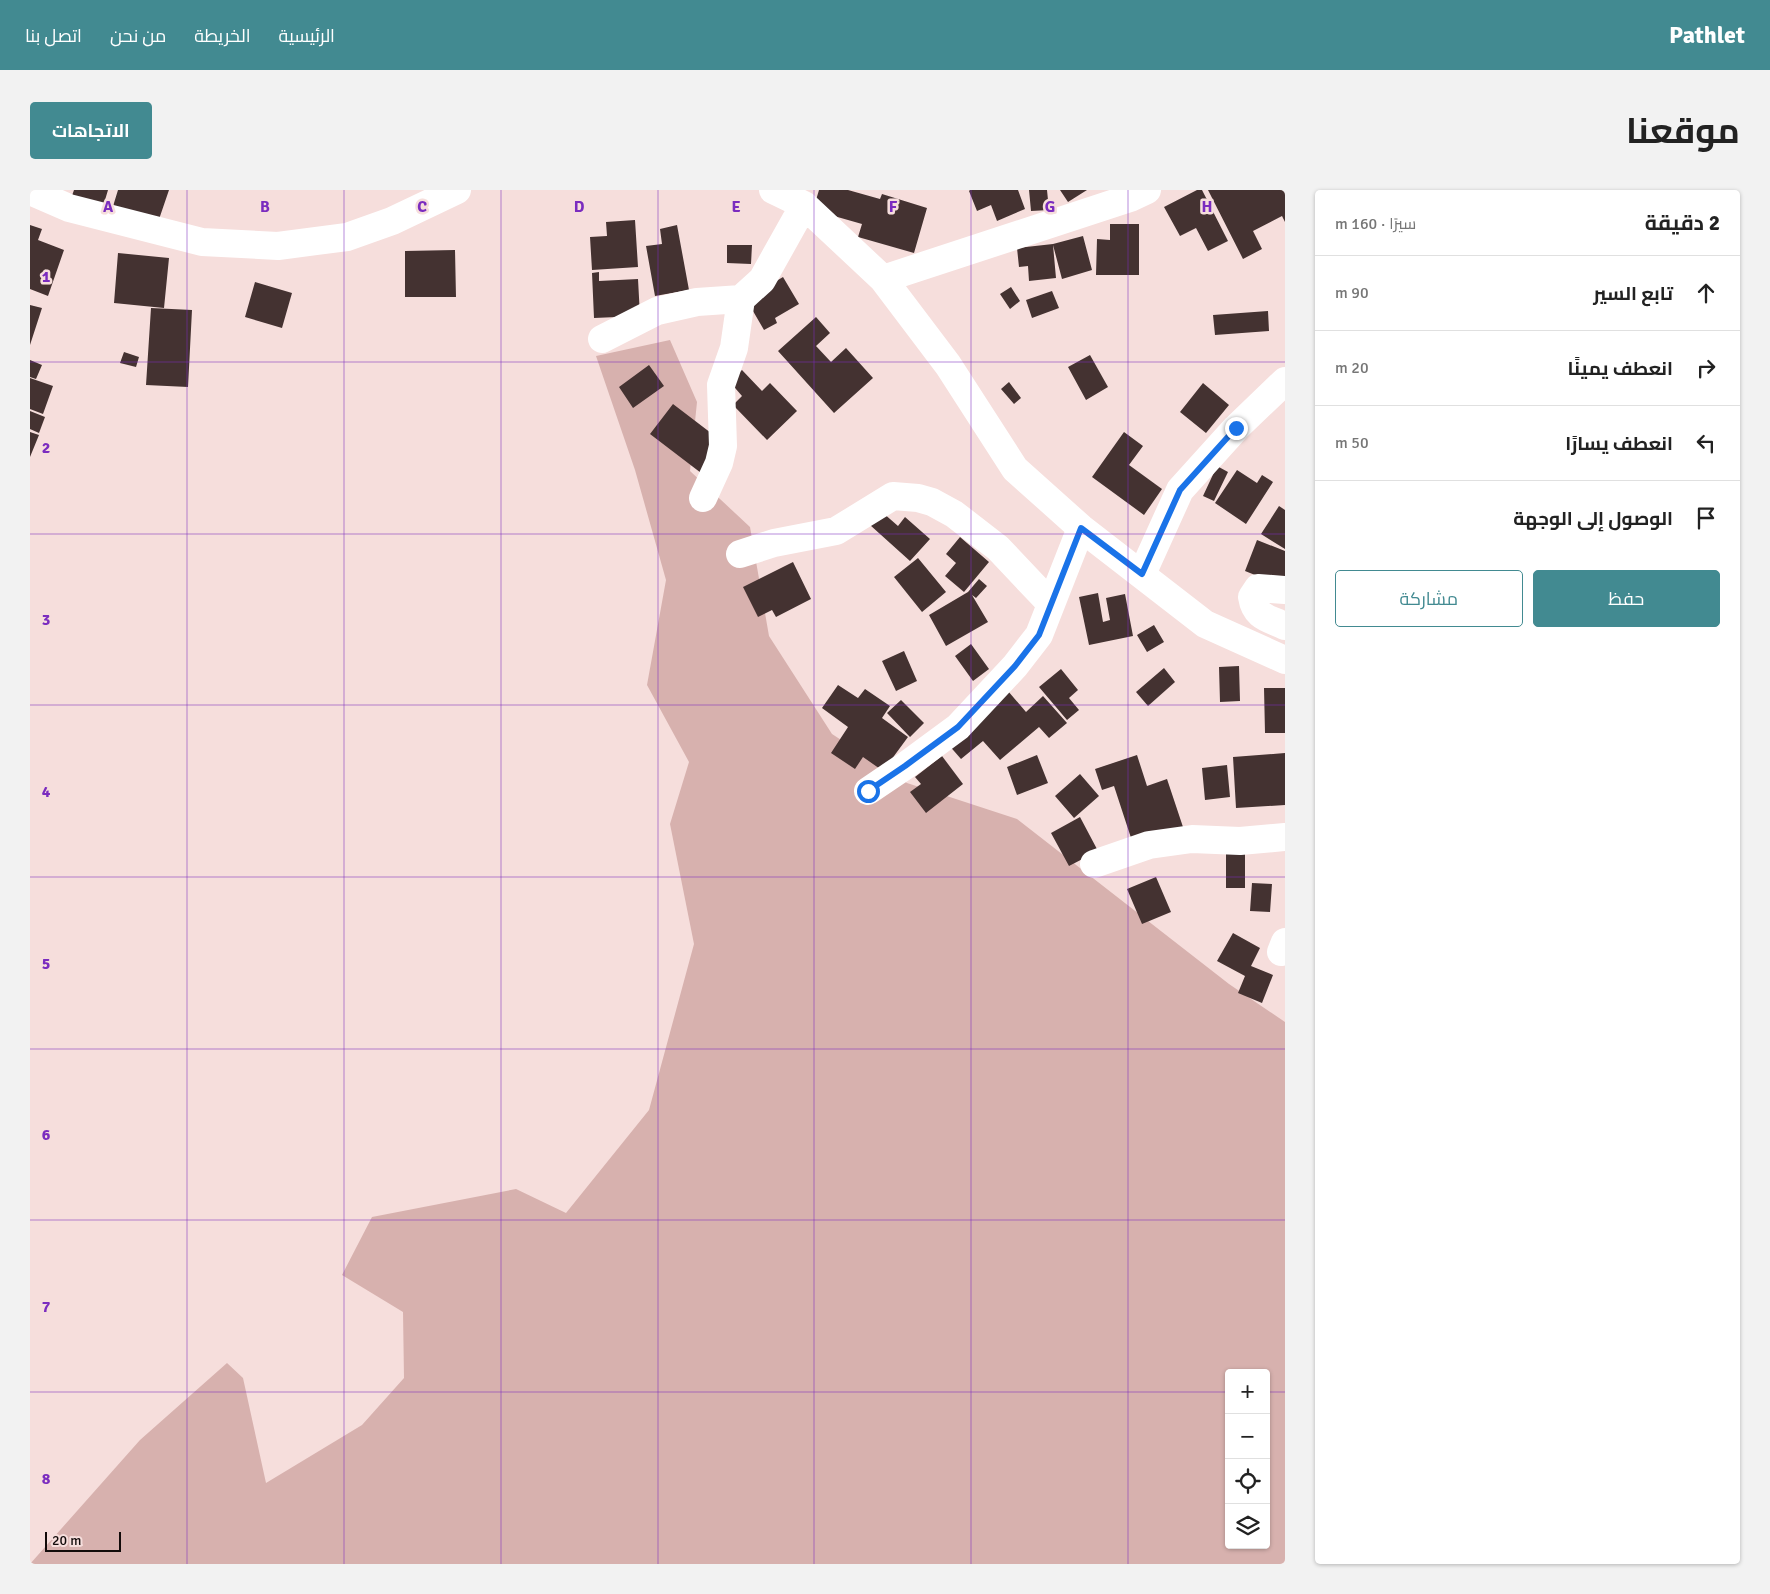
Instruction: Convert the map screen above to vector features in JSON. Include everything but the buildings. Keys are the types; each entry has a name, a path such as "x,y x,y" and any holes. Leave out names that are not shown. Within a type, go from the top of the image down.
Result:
{"street":[{"path":"773,190 804,205 882,279 948,365 1015,469 1081,528 1205,624 1285,660"},
{"path":"882,279 1130,198 1147,190"},
{"path":"30,191 69,208 202,242 278,246 347,237 392,221 450,192"},
{"path":"602,339 657,311 697,302 741,299 762,280 804,205"},
{"path":"703,498 719,463 723,446 721,385 734,348 741,299"},
{"path":"1142,574 1180,490 1236,428 1285,381"},
{"path":"740,554 774,543 836,531 893,496 918,498 932,502 954,514 998,548 1051,604"},
{"path":"868,791 958,727 1015,666 1039,635 1081,528"},
{"path":"1285,590 1258,588 1252,597 1253,606 1259,614 1285,626"},
{"path":"1094,864 1149,845 1192,839 1240,841 1285,837"}],"shaded area":[{"path":"670,340 697,402 690,471 750,527 769,636 832,734 907,783 1017,819 1229,984 1285,1022 1285,1564 30,1564 140,1440 227,1363 243,1378 266,1483 362,1425 404,1378 403,1312 342,1275 372,1217 516,1189 566,1213 649,1110 694,944 670,824 689,762 647,685 666,580 635,470 596,356"}],"route":[{"path":"868,791 958,727 1015,666 1039,635 1081,528 1142,574 1180,490 1236,428"}]}
